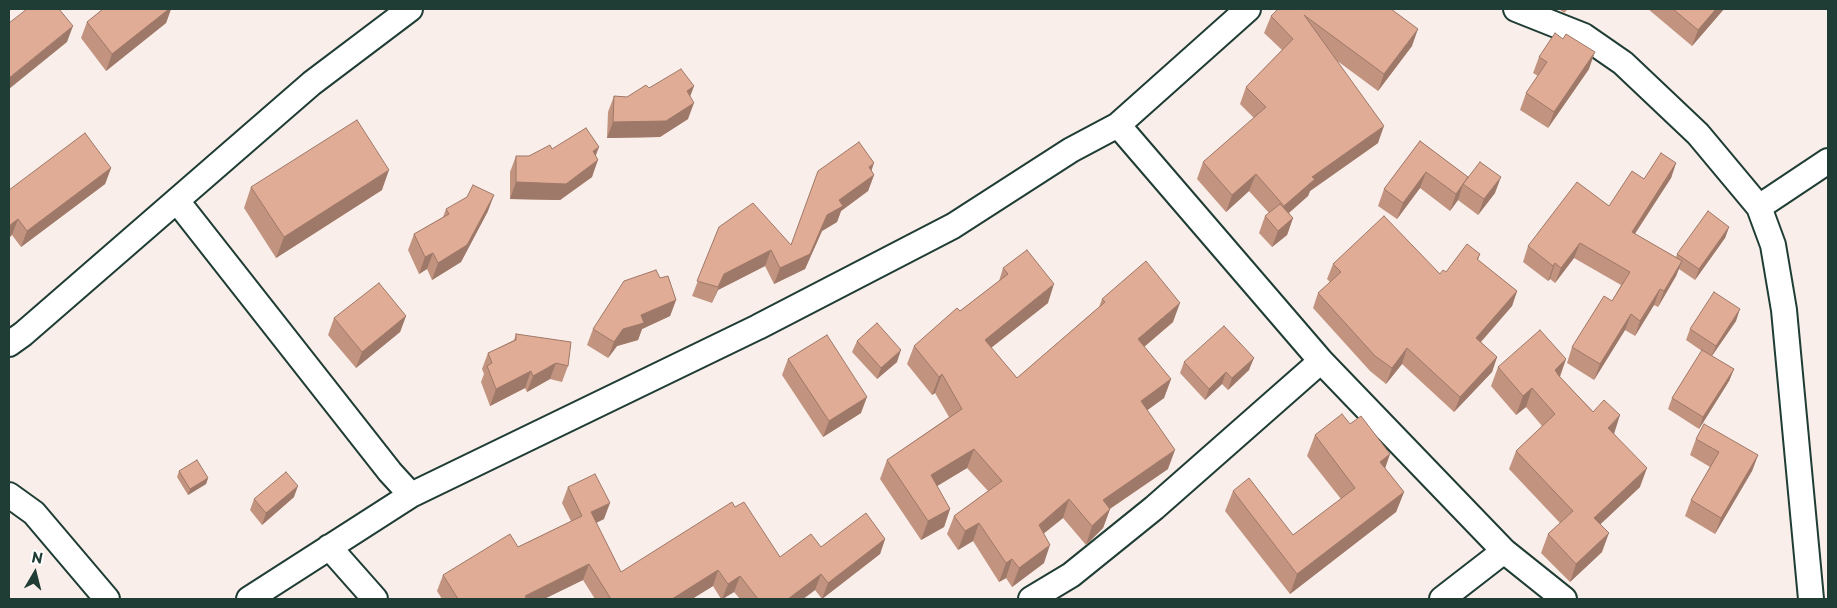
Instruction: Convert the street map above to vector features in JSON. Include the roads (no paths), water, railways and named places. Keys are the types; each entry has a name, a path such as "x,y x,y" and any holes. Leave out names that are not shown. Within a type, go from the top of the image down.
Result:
{"street":[{"path":"9,344 312,83 410,9"},
{"path":"249,599 411,495 758,327 945,230 1070,150 1118,125 1248,9"},
{"path":"1516,9 1584,36 1622,63 1698,134 1759,207 1772,245 1784,310 1811,599"},
{"path":"1118,125 1321,361 1504,551 1564,599"},
{"path":"1759,207 1828,161"},
{"path":"177,201 390,472 411,495"},
{"path":"1031,599 1071,575 1154,508 1321,361"},
{"path":"9,495 34,513 107,599"},
{"path":"329,547 375,599"},
{"path":"1442,599 1504,551"}]}
